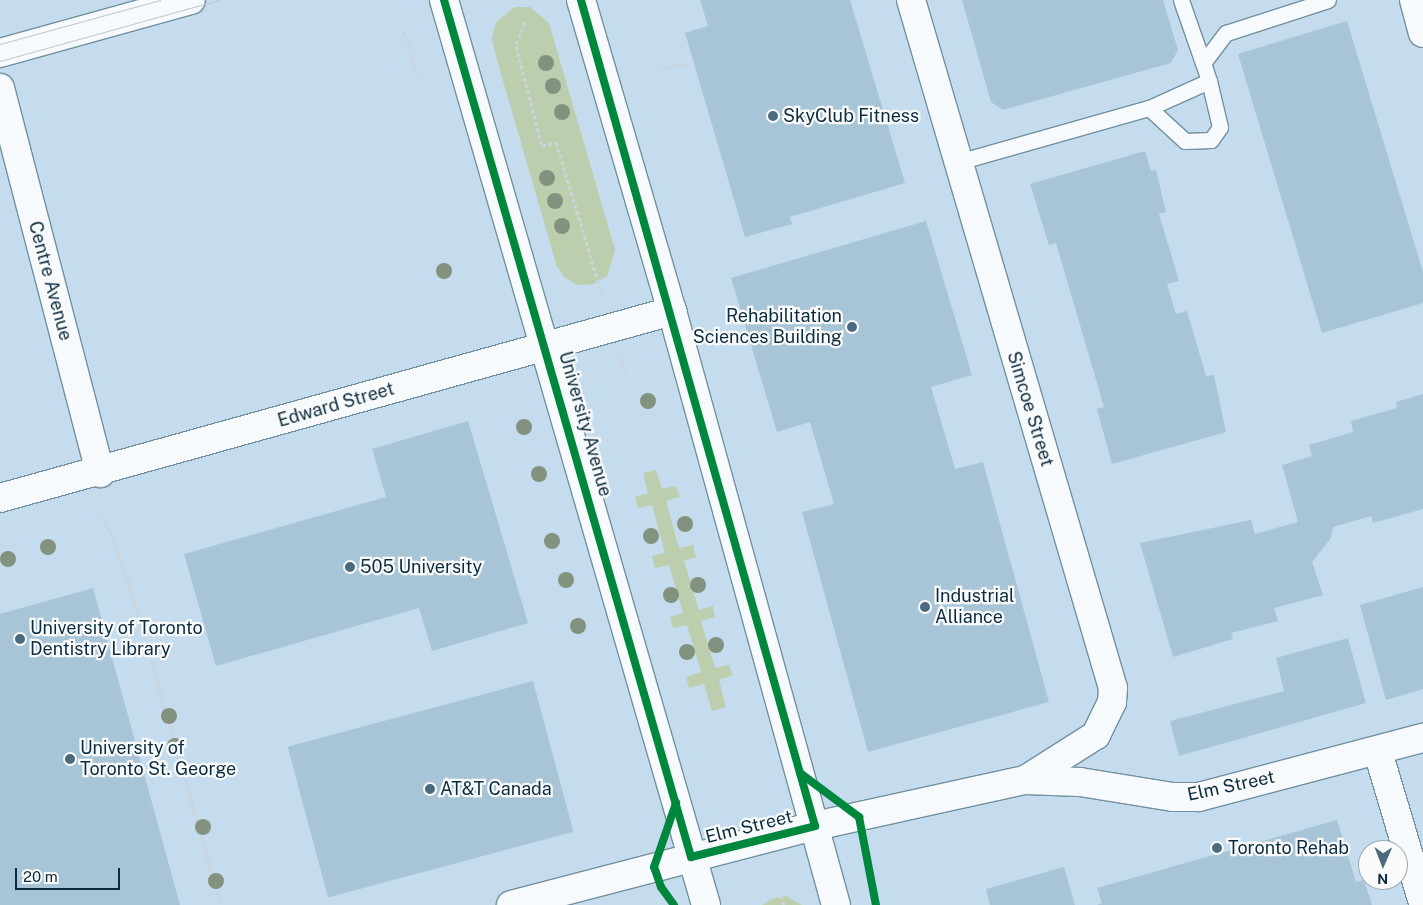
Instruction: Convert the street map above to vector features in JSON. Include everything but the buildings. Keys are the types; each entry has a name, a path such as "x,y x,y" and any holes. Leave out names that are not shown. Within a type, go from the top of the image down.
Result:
{"street":[{"path":"0,53 191,0"},
{"name":"University Avenue","path":"444,0 547,346 706,905"},
{"path":"581,0 672,311 836,905"},
{"name":"Simcoe Street","path":"912,0 1113,688 1112,702 1096,735 1025,780"},
{"path":"1414,0 1423,33"},
{"name":"Centre Avenue","path":"0,88 100,473"},
{"name":"Edward Street","path":"0,498 100,473 672,311"},
{"name":"Elm Street","path":"511,905 815,826 1025,780 1080,782 1173,798 1199,797 1378,752 1423,738"},
{"path":"1378,752 1423,903"}],"lane":[{"path":"1149,108 1185,141 1211,140 1220,126 1203,63 1181,0"},
{"path":"1203,63 1226,33 1328,0"},
{"path":"958,162 1149,108 1208,81"}],"path":[{"path":"525,22 516,46 542,146 556,142 624,373"},
{"path":"404,30 418,78"},
{"path":"659,69 694,62"},
{"path":"103,514 130,586 221,905"},
{"path":"781,895 784,905"}],"green space":[{"path":"515,7 530,7 549,23 615,250 607,276 593,284 577,285 564,277 557,267 495,53 492,39 496,22"},
{"path":"656,470 662,489 676,486 680,497 666,501 679,548 693,545 696,557 684,561 699,610 713,606 715,617 701,621 715,668 729,665 733,675 719,680 726,707 712,711 704,684 689,688 686,677 701,672 687,625 673,628 670,617 683,613 669,565 655,568 652,556 665,553 652,505 638,508 635,497 648,493 643,473"},
{"path":"786,896 802,905 762,905 772,899"}],"tram line":[{"path":"0,44 160,0"},
{"path":"0,61 219,0"}],"cycle path":[{"path":"444,0 691,857 815,826 581,0"},
{"path":"800,773 859,817 876,905"},
{"path":"674,905 661,887 654,867 676,803"}],"place":[{"name":"SkyClub Fitness","path":"773,116"},
{"name":"Rehabilitation Sciences Building","path":"852,327"},
{"name":"505 University","path":"350,567"},
{"name":"Industrial Alliance","path":"925,607"},
{"name":"University of Toronto Dentistry Library","path":"20,639"},
{"name":"University of Toronto St. George","path":"70,759"},
{"name":"AT&T Canada","path":"430,789"},
{"name":"Toronto Rehab","path":"1217,848"}]}
